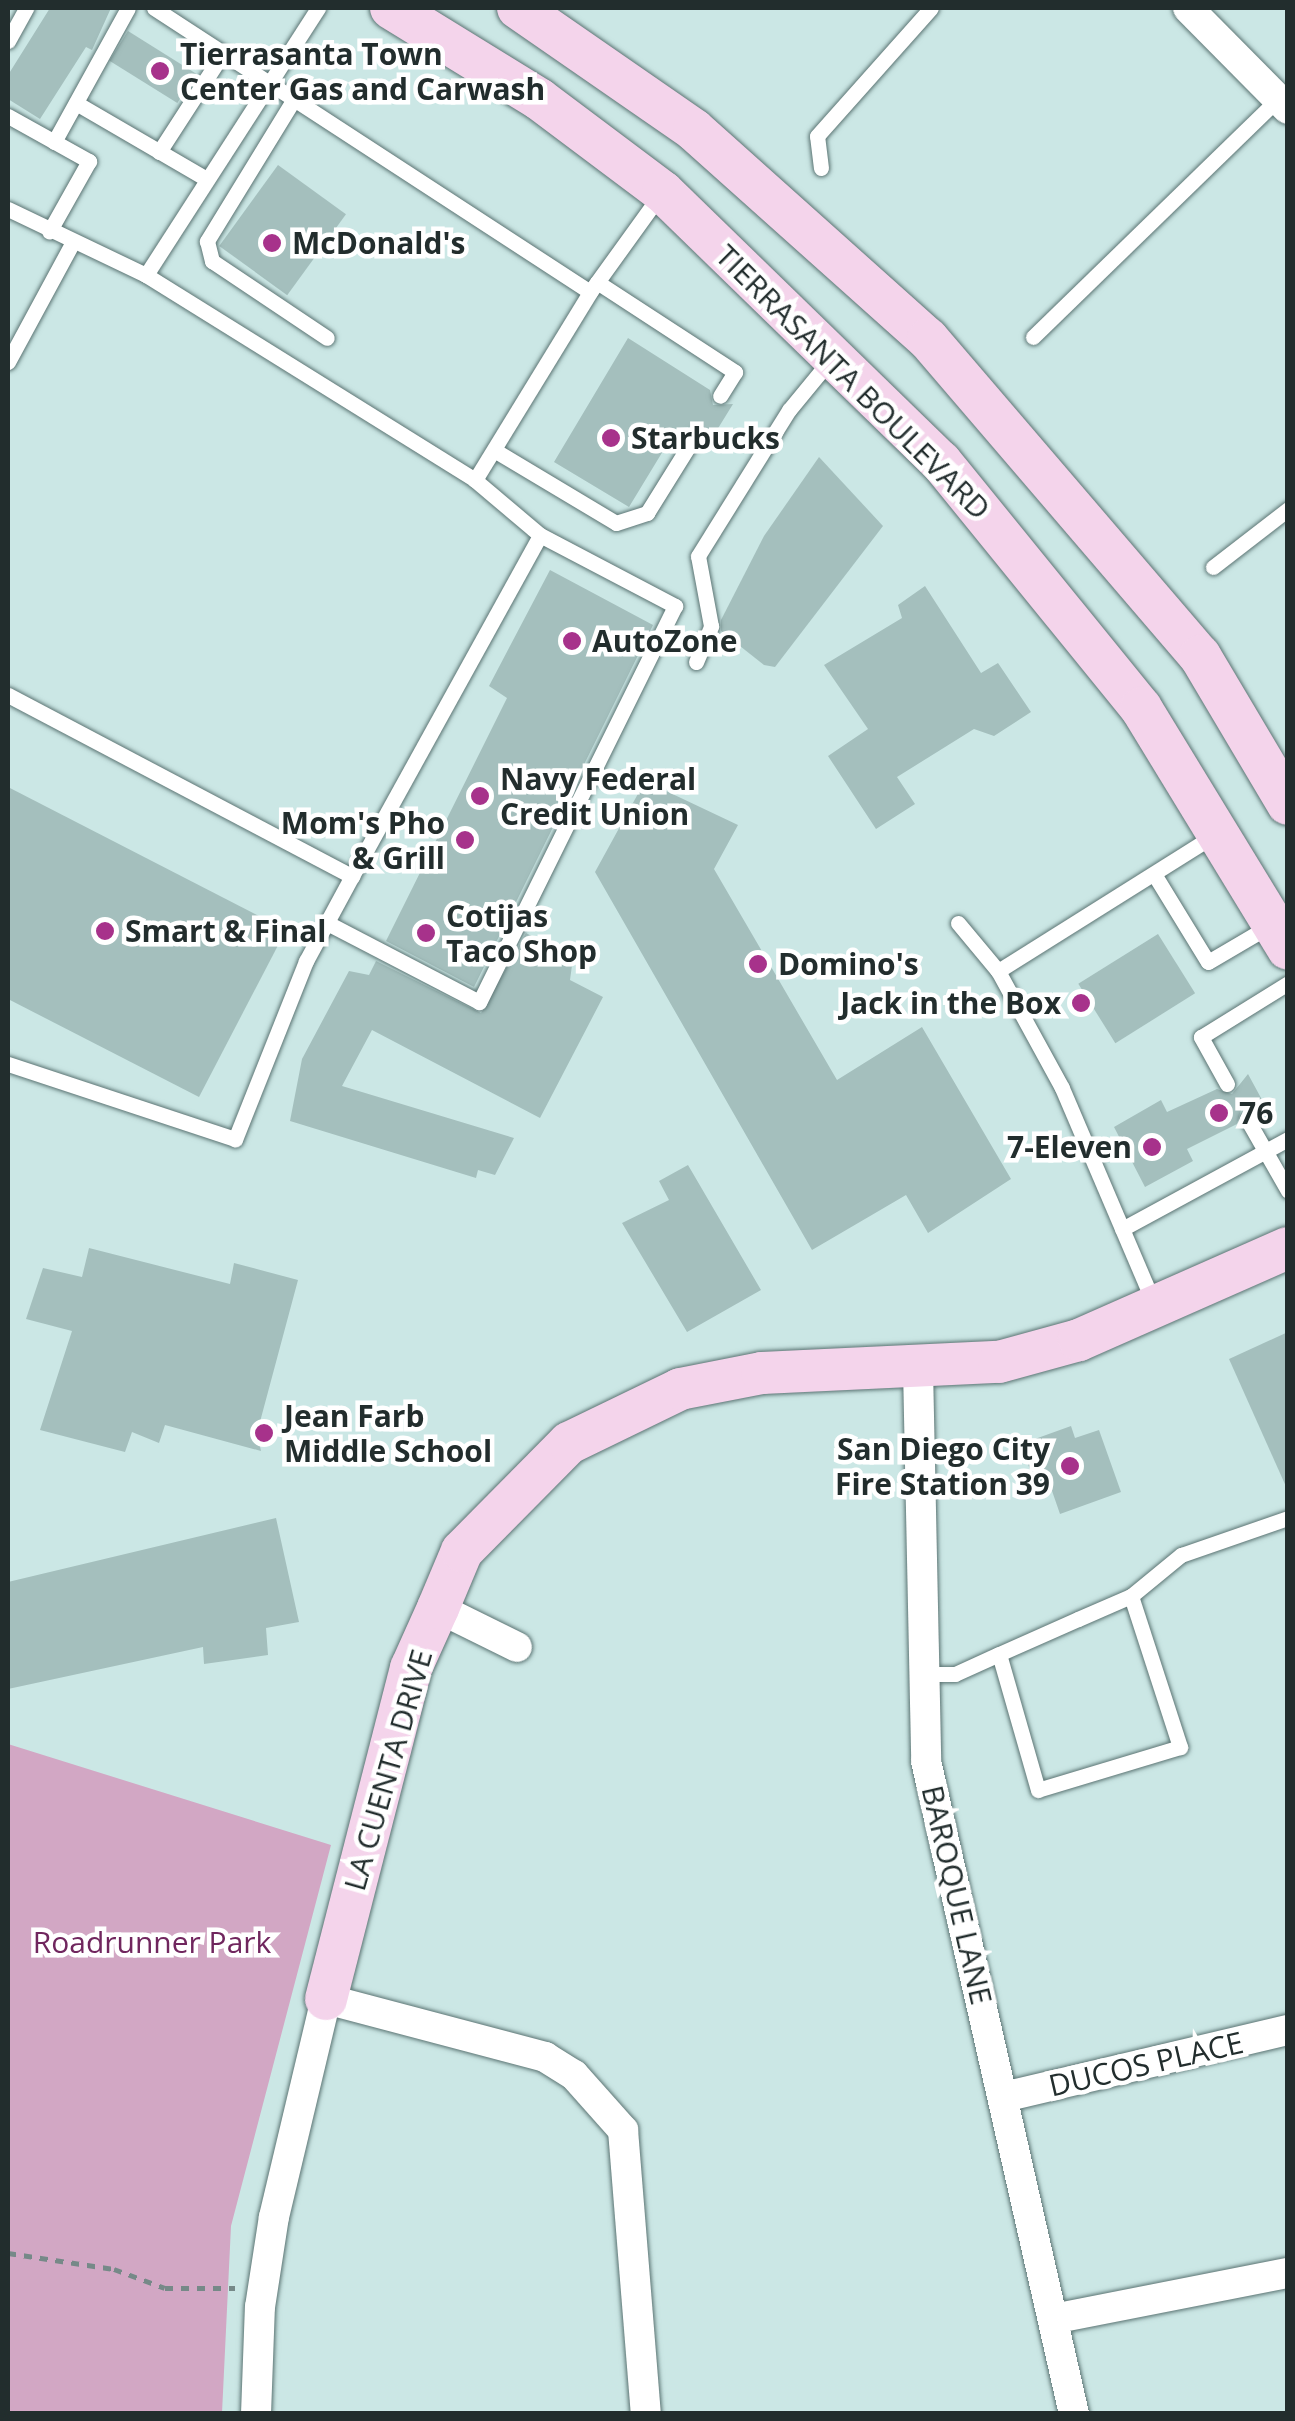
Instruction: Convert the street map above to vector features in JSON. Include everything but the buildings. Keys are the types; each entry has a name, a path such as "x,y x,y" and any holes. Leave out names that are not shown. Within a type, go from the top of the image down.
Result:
{"main road":[{"name":"TIERRASANTA BOULEVARD","path":"391,8 539,99 663,192 941,462 1042,580 1141,708 1279,937"},
{"path":"518,8 694,130 941,353 1200,656 1288,804"},
{"name":"LA CUENTA DRIVE","path":"326,1999 411,1668 462,1551 569,1443 680,1389 762,1373 1000,1362 1155,1306 1288,1248"}],"street":[{"path":"1196,10 1283,104"},
{"name":"BAROQUE LANE","path":"918,1368 926,1760 1058,2318 1074,2414"},
{"path":"438,1608 518,1648"},
{"path":"326,1999 545,2058 574,2075 623,2130 646,2414"},
{"name":"LA CUENTA DRIVE","path":"256,2414 264,2286 326,1999"},
{"name":"DUCOS PLACE","path":"1004,2097 1288,2030"},
{"path":"1058,2318 1288,2273"}],"lane":[{"path":"8,41 26,8"},
{"path":"54,142 128,8"},
{"path":"154,8 734,372 720,396"},
{"path":"146,275 266,80 318,8"},
{"path":"821,168 817,136 931,8"},
{"path":"159,152 224,53"},
{"path":"294,99 207,241 212,261 327,338"},
{"path":"76,103 205,178"},
{"path":"1033,337 1283,104"},
{"path":"8,116 89,161 50,232"},
{"path":"475,480 593,287 663,192"},
{"path":"8,209 146,275 475,480 540,535 676,606 478,1002 329,924"},
{"path":"8,362 72,242"},
{"path":"696,662 711,626 698,556 789,410 834,356"},
{"path":"494,450 616,522 648,513 695,436"},
{"path":"1213,567 1288,509"},
{"path":"8,1064 234,1139 306,961 540,535"},
{"path":"8,696 352,876"},
{"path":"998,971 1216,835"},
{"path":"1154,874 1208,962 1279,937"},
{"path":"958,923 998,971 1062,1088 1155,1306"},
{"path":"1227,1084 1201,1037 1288,982"},
{"path":"1247,1119 1288,1191"},
{"path":"1122,1230 1288,1140"},
{"path":"924,1674 956,1674 1132,1596 1180,1555 1288,1518"},
{"path":"999,1654 1038,1790 1180,1747 1132,1596"}],"path":[{"path":"8,2253 114,2270 165,2288 264,2286"}],"green space":[{"name":"Roadrunner Park","path":"8,1744 331,1845 231,2226 222,2413 8,2413"}],"place":[{"name":"Tierrasanta Town Center Gas and Carwash","path":"160,71"},
{"name":"McDonald's","path":"272,243"},
{"name":"Starbucks","path":"611,438"},
{"name":"AutoZone","path":"572,641"},
{"name":"Navy Federal Credit Union","path":"480,796"},
{"name":"Mom's Pho & Grill","path":"465,840"},
{"name":"Smart & Final","path":"105,931"},
{"name":"Cotijas Taco Shop","path":"426,933"},
{"name":"Domino's","path":"758,964"},
{"name":"Jack in the Box","path":"1081,1003"},
{"name":"76","path":"1219,1113"},
{"name":"7-Eleven","path":"1152,1147"},
{"name":"Jean Farb Middle School","path":"264,1433"},
{"name":"San Diego City Fire Station 39","path":"1070,1466"}]}
